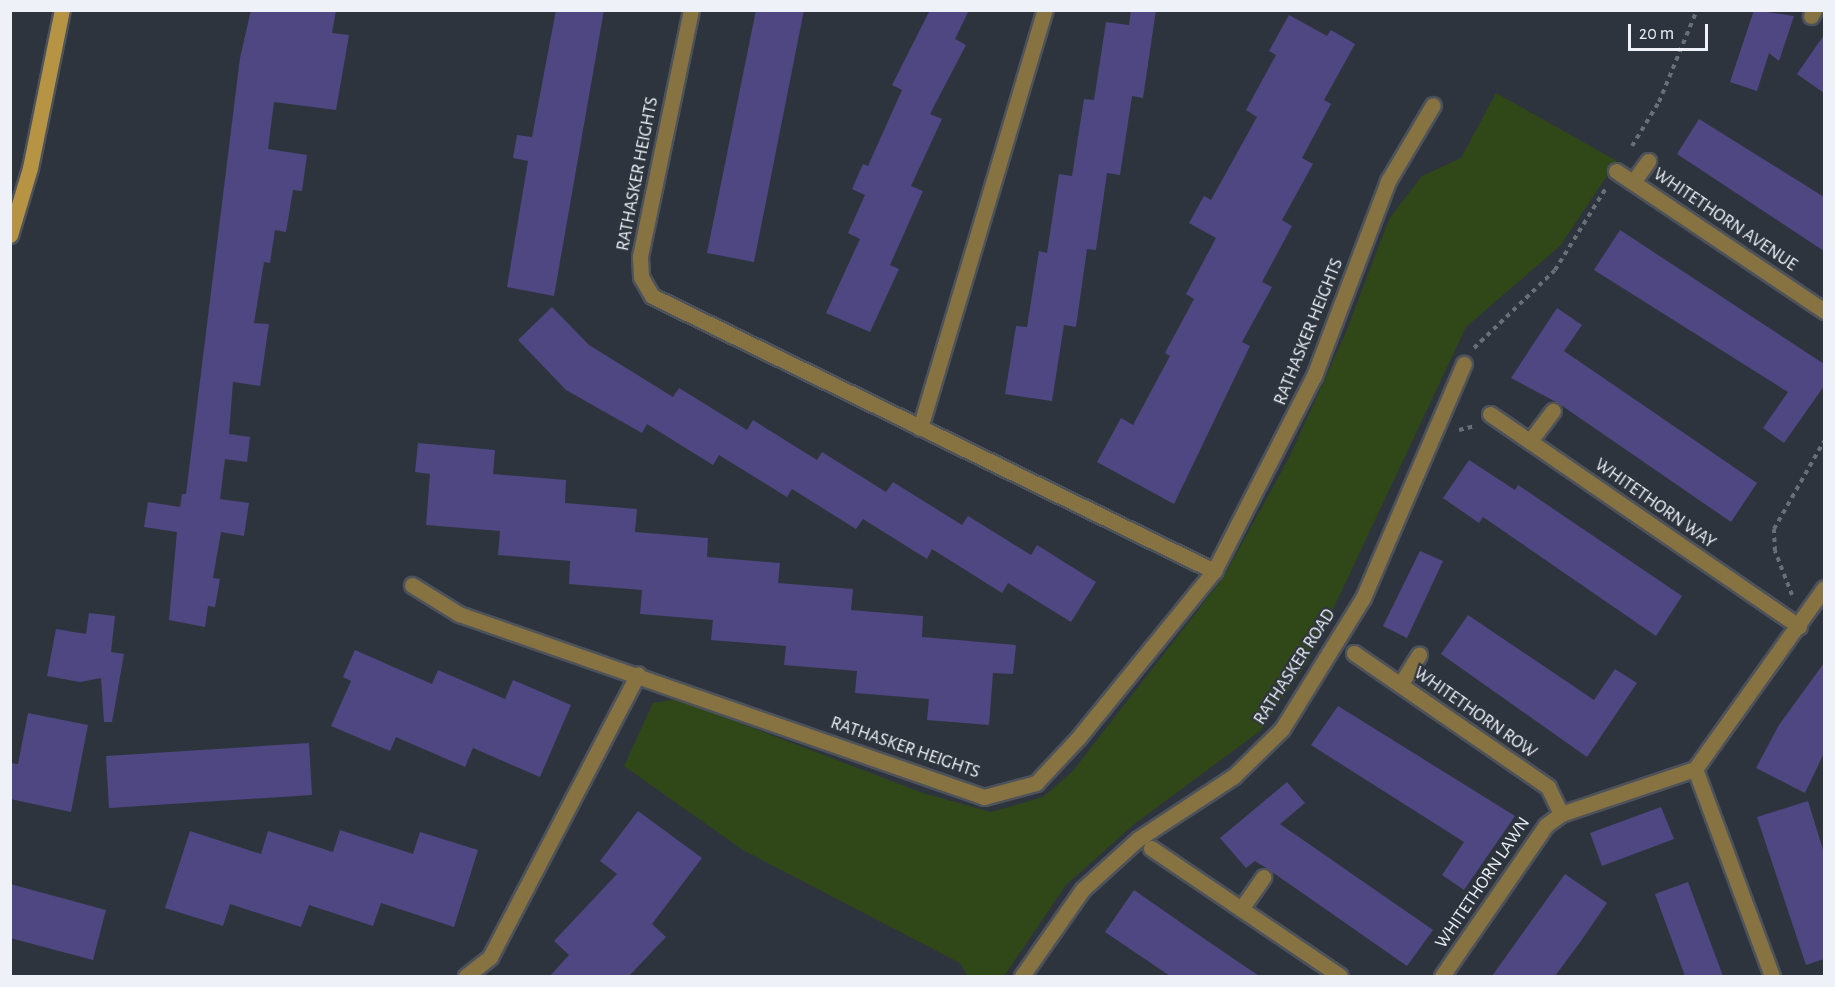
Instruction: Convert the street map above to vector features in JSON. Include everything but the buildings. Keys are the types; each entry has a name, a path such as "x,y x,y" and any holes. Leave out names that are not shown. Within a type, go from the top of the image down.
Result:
{"main road":[{"path":"10,235 30,168 62,10"}],"street":[{"name":"RATHASKER HEIGHTS","path":"691,10 640,257 641,277 652,296 1214,571"},
{"path":"920,428 1045,10"},
{"name":"RATHASKER HEIGHTS","path":"412,585 459,614 638,674 984,796 1011,793 1036,783 1079,737 1214,571 1314,376 1388,181 1433,105"},
{"name":"WHITETHORN AVENUE","path":"1633,182 1648,161"},
{"name":"WHITETHORN AVENUE","path":"1616,171 1824,311"},
{"name":"RATHASKER ROAD","path":"1022,976 1083,889 1138,839 1234,776 1282,729 1363,598 1464,364"},
{"path":"1530,441 1553,411"},
{"name":"WHITETHORN WAY","path":"1490,414 1798,626"},
{"path":"1772,976 1695,770 1824,588"},
{"name":"WHITETHORN ROW","path":"1354,653 1548,787 1561,814"},
{"path":"1400,685 1419,654"},
{"path":"466,976 490,957 638,674"},
{"name":"WHITETHORN LAWN","path":"1443,976 1546,825 1561,814 1695,770"},
{"path":"1151,848 1340,976"},
{"path":"1241,909 1263,878"}],"path":[{"path":"1464,364 1478,342 1555,270 1659,102 1697,10"},
{"path":"1438,425 1459,430 1482,425 1490,414"},
{"path":"1782,614 1792,595 1775,550 1774,529 1824,441"}],"green space":[{"path":"1496,93 1617,161 1560,246 1466,327 1309,660 1260,731 1133,825 1066,885 1004,976 968,976 960,963 743,850 624,766 653,703 677,699 923,793 991,812 1043,797 1072,772 1223,578 1290,456 1346,332 1389,219 1422,176 1461,158"}]}
